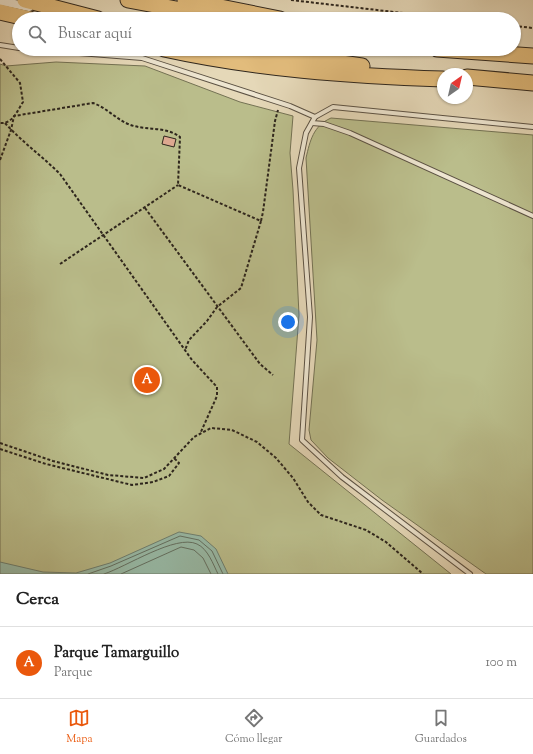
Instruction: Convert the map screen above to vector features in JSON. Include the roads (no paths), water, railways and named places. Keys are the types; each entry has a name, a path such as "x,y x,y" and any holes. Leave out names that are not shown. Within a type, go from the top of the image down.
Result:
{"highway":[{"path":"25,0 71,12"},
{"path":"128,0 192,12"},
{"path":"185,0 245,12"},
{"path":"0,12 12,15"},
{"path":"521,55 533,56"},
{"path":"196,56 214,60 364,76 437,79"},
{"path":"291,56 364,67 437,74"},
{"path":"473,79 533,83"}],"street":[{"path":"0,1 54,12"}],"lane":[{"path":"0,45 12,47"},
{"path":"117,56 142,58 281,103 314,117"},
{"path":"470,574 342,477 302,440 310,317 299,168 306,133 314,117 333,107 533,127"},
{"path":"312,122 324,124 350,133 533,216"}],"water":[{"path":"179,532 201,536 216,549 228,574 0,574 0,562 43,572 76,573 110,563"}],"place":[{"name":"Parque Tamarguillo","path":"147,380"}]}
